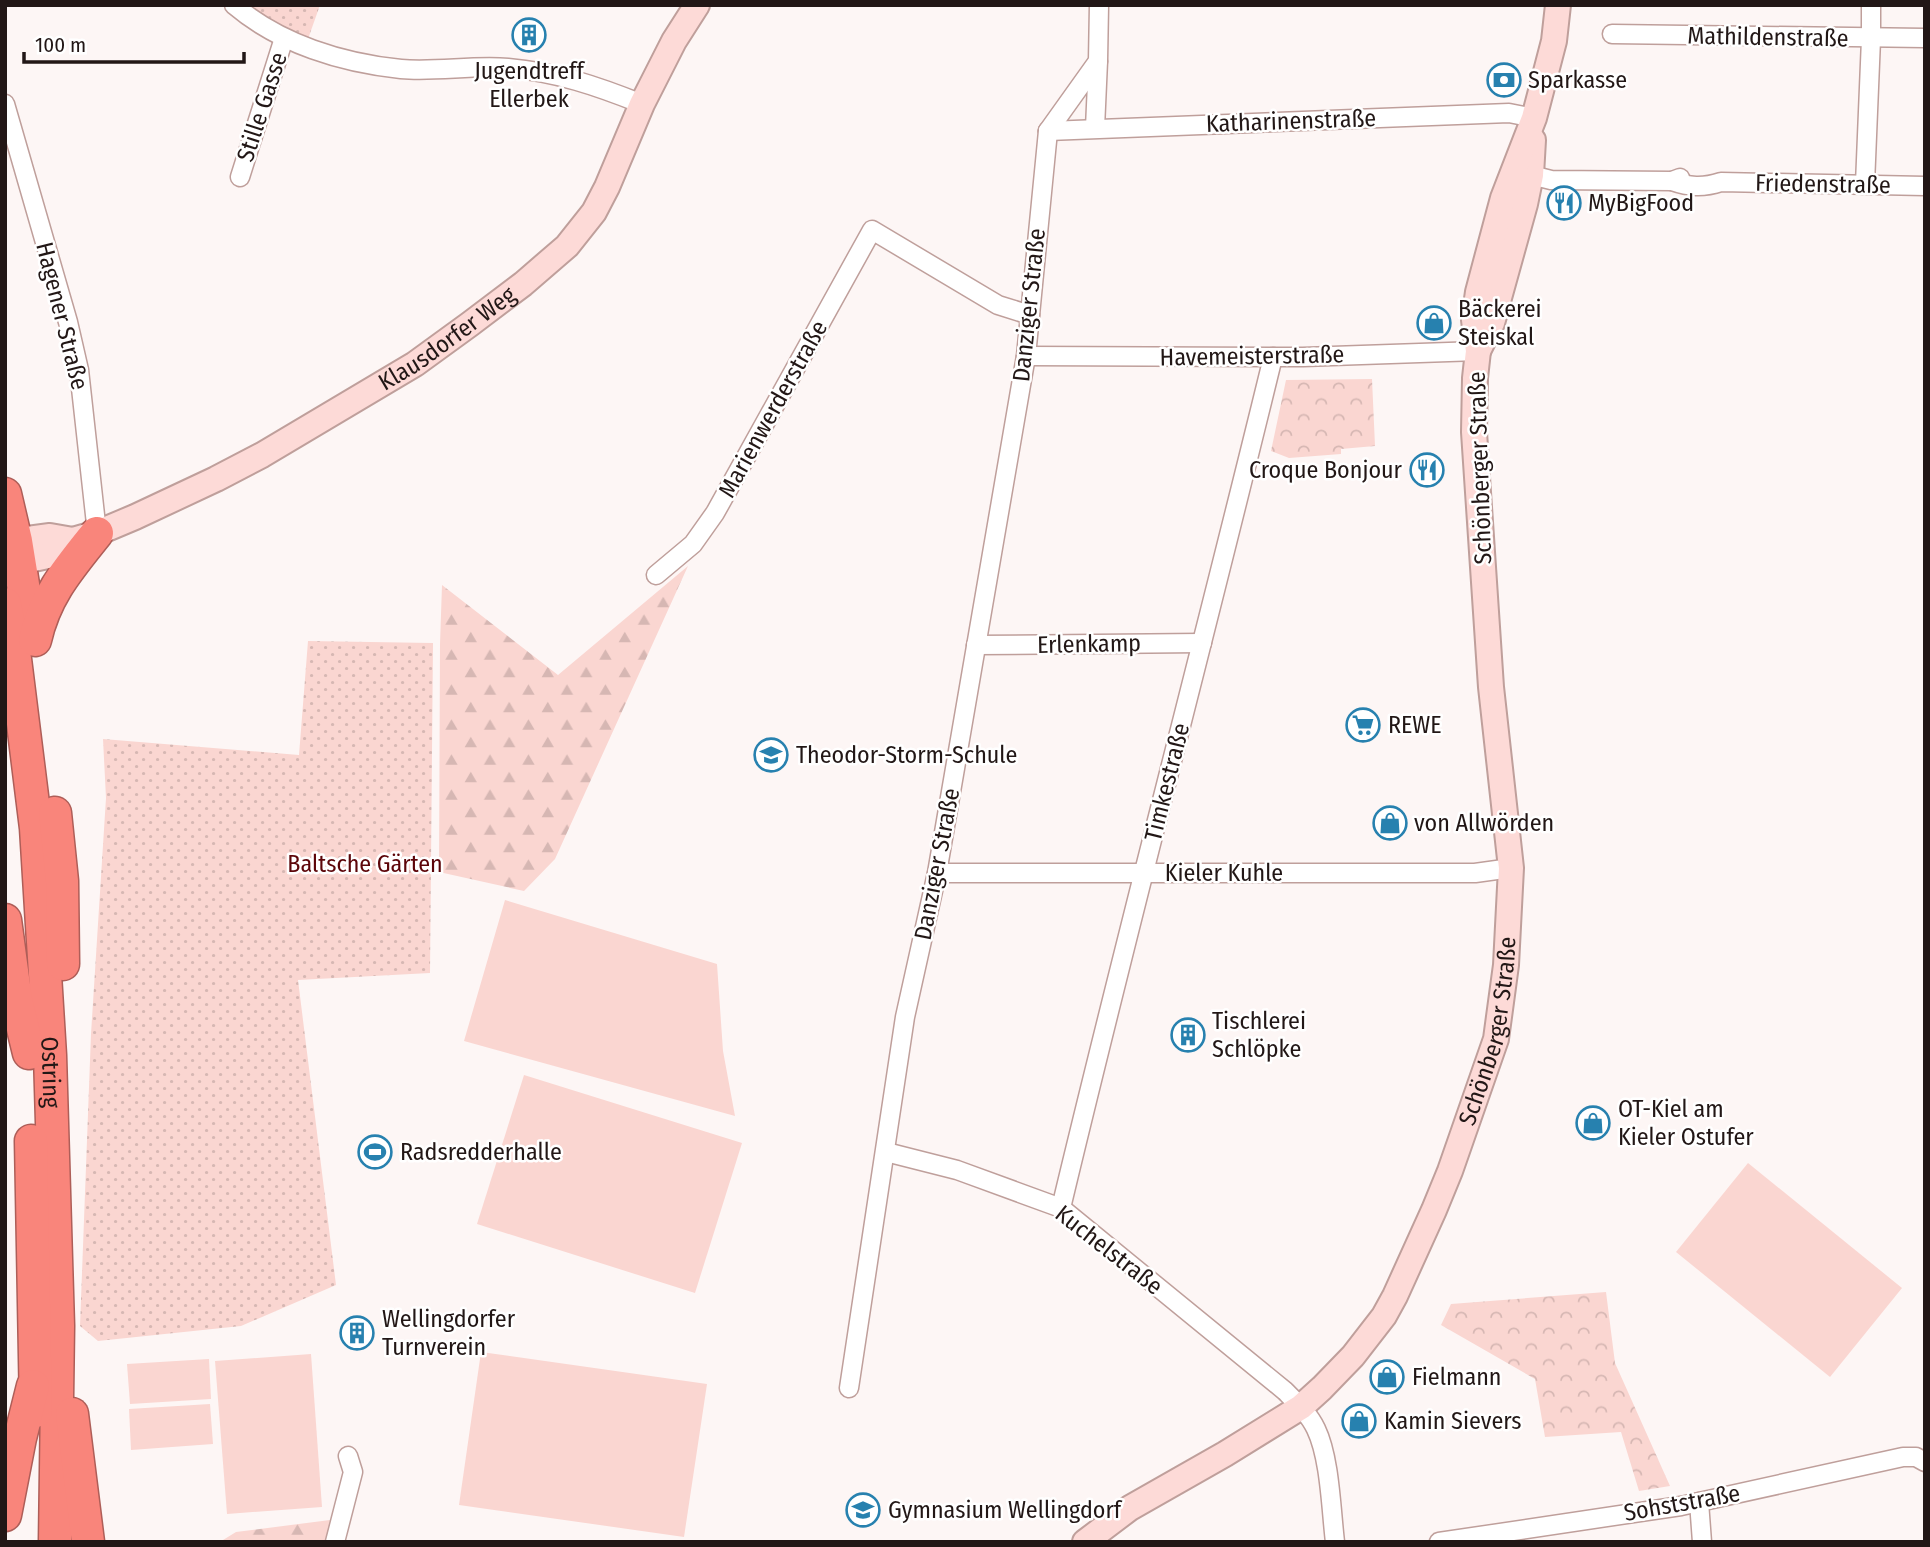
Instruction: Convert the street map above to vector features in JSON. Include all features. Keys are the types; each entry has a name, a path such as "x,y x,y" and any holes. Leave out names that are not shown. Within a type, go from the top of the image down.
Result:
{"highway":[{"path":"5,494 11,552 33,648 48,745 63,908 61,1003 39,1054"},
{"path":"33,648 44,609 85,537"},
{"name":"Ostring","path":"5,604 14,651 36,828 39,1054 35,1542"},
{"name":"Ostring","path":"5,738 39,1054 58,1326 55,1542"},
{"path":"5,920 16,1000 39,1054"},
{"path":"58,1326 67,1368 88,1542"},
{"path":"5,1515 36,1373"}],"main road":[{"name":"Klausdorfer Weg","path":"11,552 52,555 85,537 216,479 292,439 415,364 513,292 567,246 594,212 642,104 696,5"},
{"name":"Schönberger Straße","path":"1085,1542 1130,1508 1301,1407 1353,1356 1384,1316 1429,1222 1450,1171 1496,1039 1506,965 1511,868 1491,687 1475,446 1475,378 1478,351 1474,320 1478,292 1503,198 1534,118 1554,41 1558,5"},
{"name":"Schönberger Straße","path":"1478,351 1492,323 1531,175 1534,118"}],"street":[{"path":"234,5 247,17 284,38 330,56 402,69 507,68 568,77 642,104"},
{"path":"1095,128 1099,5"},
{"path":"1865,184 1871,5"},
{"name":"Mathildenstraße","path":"1612,34 1925,38"},
{"name":"Stille Gasse","path":"240,177 284,38"},
{"path":"1048,131 1098,61"},
{"name":"Hagener Straße","path":"5,104 68,322 79,370 85,537"},
{"name":"Katharinenstraße","path":"1048,131 1509,113 1534,118"},
{"name":"Danziger Straße","path":"849,1388 905,1017 937,873 1026,356 1048,131"},
{"name":"Friedenstraße","path":"1531,175 1551,180 1672,181 1687,186 1708,186 1721,182 1925,186"},
{"name":"Marienwerderstraße","path":"656,575 693,544 715,513 872,230 998,305 1030,315"},
{"name":"Havemeisterstraße","path":"1026,356 1273,357 1478,351"},
{"name":"Timkestraße","path":"1061,1208 1273,357"},
{"name":"Erlenkamp","path":"976,645 1202,643"},
{"name":"Kieler Kuhle","path":"937,873 1475,873 1511,868"},
{"name":"Kuchelstraße","path":"886,1152 957,1170 1061,1208 1285,1391 1301,1407 1316,1429 1325,1457 1335,1542"},
{"path":"335,1542 353,1472 348,1456"},
{"name":"Sohststraße","path":"1439,1542 1699,1502 1903,1457 1924,1460"},
{"path":"1699,1502 1702,1542"}],"green space":[{"path":"245,5 320,5 308,39 256,14"},
{"path":"1372,379 1375,446 1341,449 1341,454 1289,458 1271,451 1286,380"},
{"path":"688,566 555,859 524,891 439,872 442,585 558,675"},
{"name":"Baltsche Gärten","path":"308,641 433,643 430,973 298,980 336,1285 241,1326 98,1341 80,1326 91,1034 106,798 103,739 299,755"},
{"path":"505,900 717,964 723,1051 735,1116 464,1041"},
{"path":"524,1075 742,1143 695,1293 477,1224"},
{"path":"1748,1163 1902,1288 1830,1377 1676,1252"},
{"path":"1606,1292 1615,1363 1670,1486 1639,1491 1621,1432 1545,1437 1535,1379 1441,1325 1451,1304"},
{"path":"481,1352 707,1384 684,1537 459,1505"},
{"path":"311,1354 322,1507 227,1514 215,1361"},
{"path":"209,1359 211,1399 130,1404 127,1364"},
{"path":"210,1404 213,1444 131,1450 129,1409"},
{"path":"330,1520 327,1542 198,1542 223,1540 236,1532"}],"place":[{"name":"Jugendtreff Ellerbek","path":"529,35"},
{"name":"Sparkasse","path":"1504,80"},
{"name":"MyBigFood","path":"1564,203"},
{"name":"Bäckerei Steiskal","path":"1434,323"},
{"name":"Croque Bonjour","path":"1427,470"},
{"name":"REWE","path":"1363,725"},
{"name":"Theodor-Storm-Schule","path":"771,755"},
{"name":"von Allwörden","path":"1390,823"},
{"name":"Tischlerei Schlöpke","path":"1188,1035"},
{"name":"OT-Kiel am Kieler Ostufer","path":"1593,1123"},
{"name":"Radsredderhalle","path":"375,1152"},
{"name":"Wellingdorfer Turnverein","path":"357,1333"},
{"name":"Fielmann","path":"1387,1377"},
{"name":"Kamin Sievers","path":"1359,1421"},
{"name":"Gymnasium Wellingdorf","path":"863,1510"}]}
